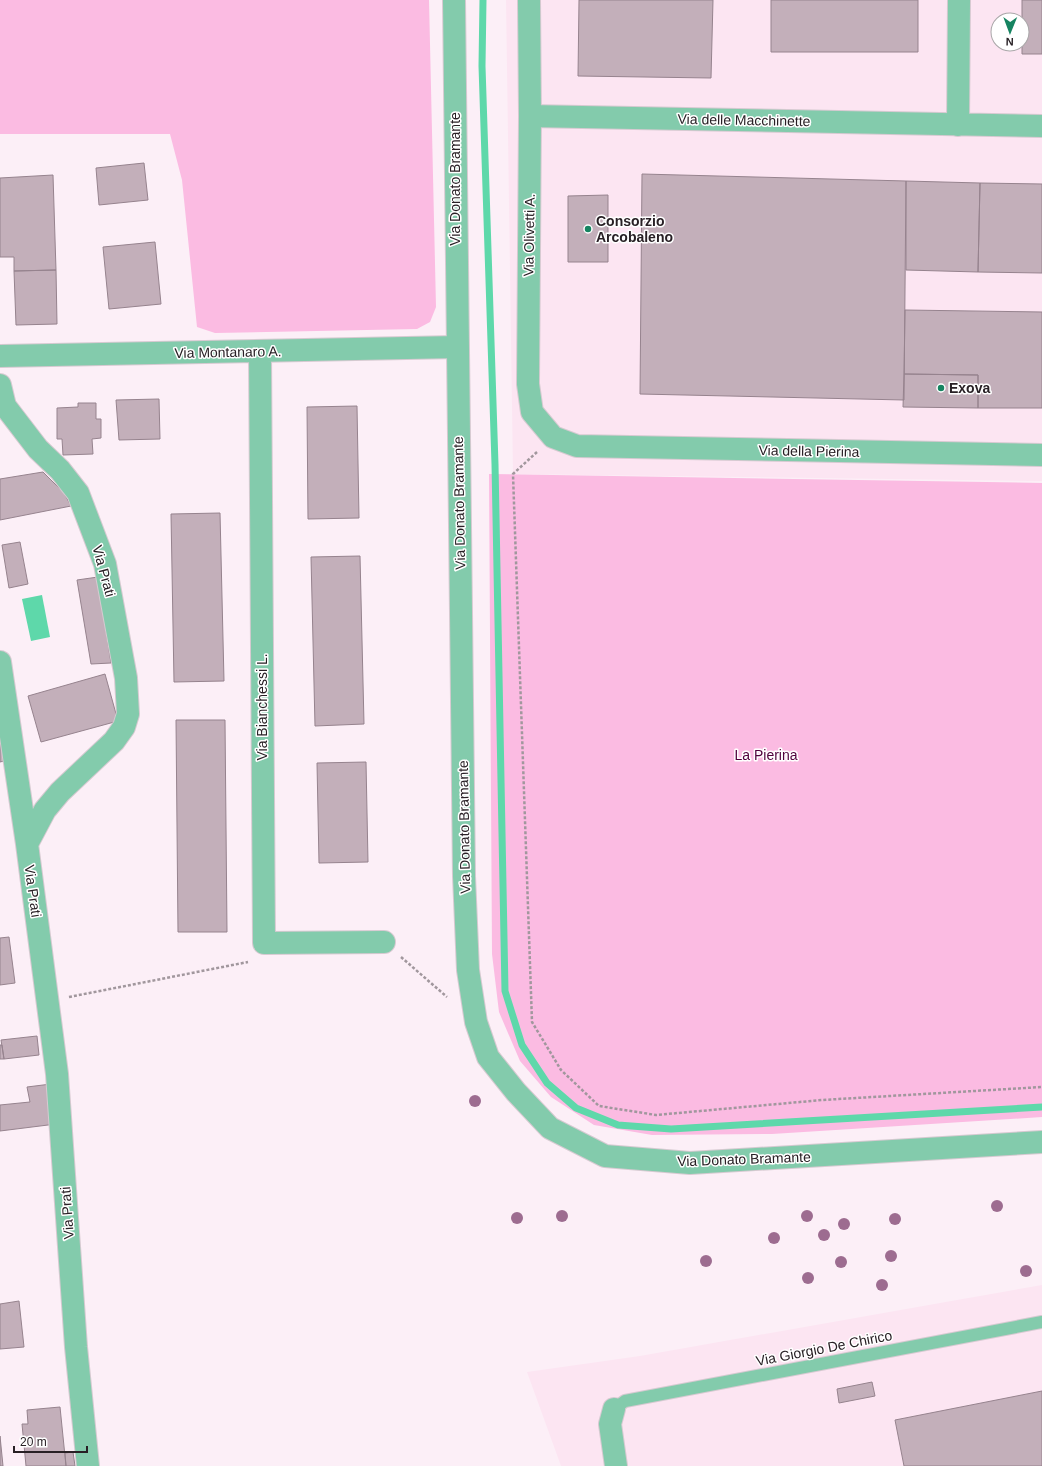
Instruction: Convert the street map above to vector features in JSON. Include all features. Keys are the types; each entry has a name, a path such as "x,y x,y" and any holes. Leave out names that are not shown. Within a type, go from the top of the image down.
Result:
{"street":[{"name":"Via Donato Bramante","path":"454,0 464,876 468,970 476,1022 488,1057 516,1092 550,1128 605,1156 690,1164 1042,1142"},
{"name":"Via Olivetti A.","path":"529,0 530,116 528,384 532,412 553,437 577,446"},
{"path":"958,125 959,0"},
{"name":"Via delle Macchinette","path":"530,116 1042,126"},
{"name":"Via Montanaro A.","path":"0,356 457,347"},
{"name":"Via Bianchessi L.","path":"260,351 264,943 384,942"},
{"name":"Via Prati","path":"0,385 5,406 38,449 60,470 78,493 105,564 126,678 128,714 124,727 114,741 60,792 45,810 27,844 49,1001 57,1074 76,1347 88,1466"},
{"name":"Via della Pierina","path":"577,446 1042,455"},
{"path":"0,662 3,697 27,844"},
{"path":"614,1409 610,1424 616,1466"}],"lane":[{"name":"Via Giorgio De Chirico","path":"614,1409 625,1401 1042,1322"}],"path":[{"path":"553,437 513,474 532,1022 562,1070 598,1106 656,1115 822,1100 1042,1087"},
{"path":"384,942 476,1022"},
{"path":"49,1001 248,962"}],"shaded area":[{"path":"506,0 1042,0 1042,481 513,474"},
{"path":"42,595 50,637 31,641 22,599"},
{"path":"1042,1285 1042,1466 561,1466 527,1372 640,1356"}],"green space":[{"path":"0,0 429,0 436,307 430,322 417,329 215,333 197,327 182,180 170,134 0,134"},
{"name":"La Pierina","path":"489,474 1042,483 1042,1117 772,1134 652,1135 594,1125 551,1097 520,1061 499,1012 492,954"}],"building":[{"path":"579,0 713,0 711,78 578,76"},
{"path":"771,0 918,0 918,52 771,52"},
{"path":"1022,0 1042,0 1042,54 1022,54 1022,52 1030,52 1030,12 1022,12"},
{"path":"144,163 148,200 99,205 96,168"},
{"path":"642,174 906,181 904,400 640,394"},
{"path":"53,175 56,270 14,271 14,257 0,257 0,178"},
{"path":"906,181 980,183 978,272 906,270"},
{"path":"980,183 1042,184 1042,273 978,272"},
{"name":"Consorzio Arcobaleno","path":"608,195 608,262 568,262 568,196"},
{"path":"155,242 161,304 109,309 103,247"},
{"path":"56,270 57,324 16,325 14,271"},
{"path":"905,310 1042,312 1042,408 978,408 978,375 904,374"},
{"name":"Exova","path":"904,374 978,375 978,408 903,407"},
{"path":"159,399 160,439 119,440 116,400"},
{"path":"78,403 96,403 96,419 101,419 101,438 92,439 93,454 63,455 62,439 57,439 57,408 78,407"},
{"path":"357,406 359,518 308,519 307,407"},
{"path":"43,472 64,493 71,506 0,520 0,479"},
{"path":"220,513 224,681 174,682 171,514"},
{"path":"20,542 28,584 9,588 2,545"},
{"path":"360,556 364,724 315,726 311,557"},
{"path":"98,577 111,663 91,664 77,580"},
{"path":"105,674 118,721 41,742 28,696"},
{"path":"176,720 225,720 227,932 178,932"},
{"path":"0,725 8,760 0,762"},
{"path":"366,762 368,862 319,863 317,763"},
{"path":"9,937 15,983 0,985 0,938"},
{"path":"37,1036 39,1055 4,1059 1,1040"},
{"path":"0,1045 2,1045 4,1059 0,1059"},
{"path":"51,1084 56,1124 0,1131 0,1105 30,1102 27,1087"},
{"path":"19,1301 24,1347 0,1349 0,1304"},
{"path":"872,1382 875,1396 839,1403 837,1389"},
{"path":"1042,1391 1042,1466 904,1466 895,1420"},
{"path":"60,1407 66,1466 26,1466 22,1424 28,1424 27,1410"},
{"path":"0,1436 3,1466 0,1466"},
{"path":"73,1452 75,1466 66,1466 65,1453"}],"waterway":[{"path":"483,0 482,66 495,464 505,991 522,1045 547,1083 576,1108 618,1125 671,1129 1042,1107"}],"place":[{"name":"Consorzio Arcobaleno","path":"588,229"},
{"name":"Exova","path":"941,388"}]}
